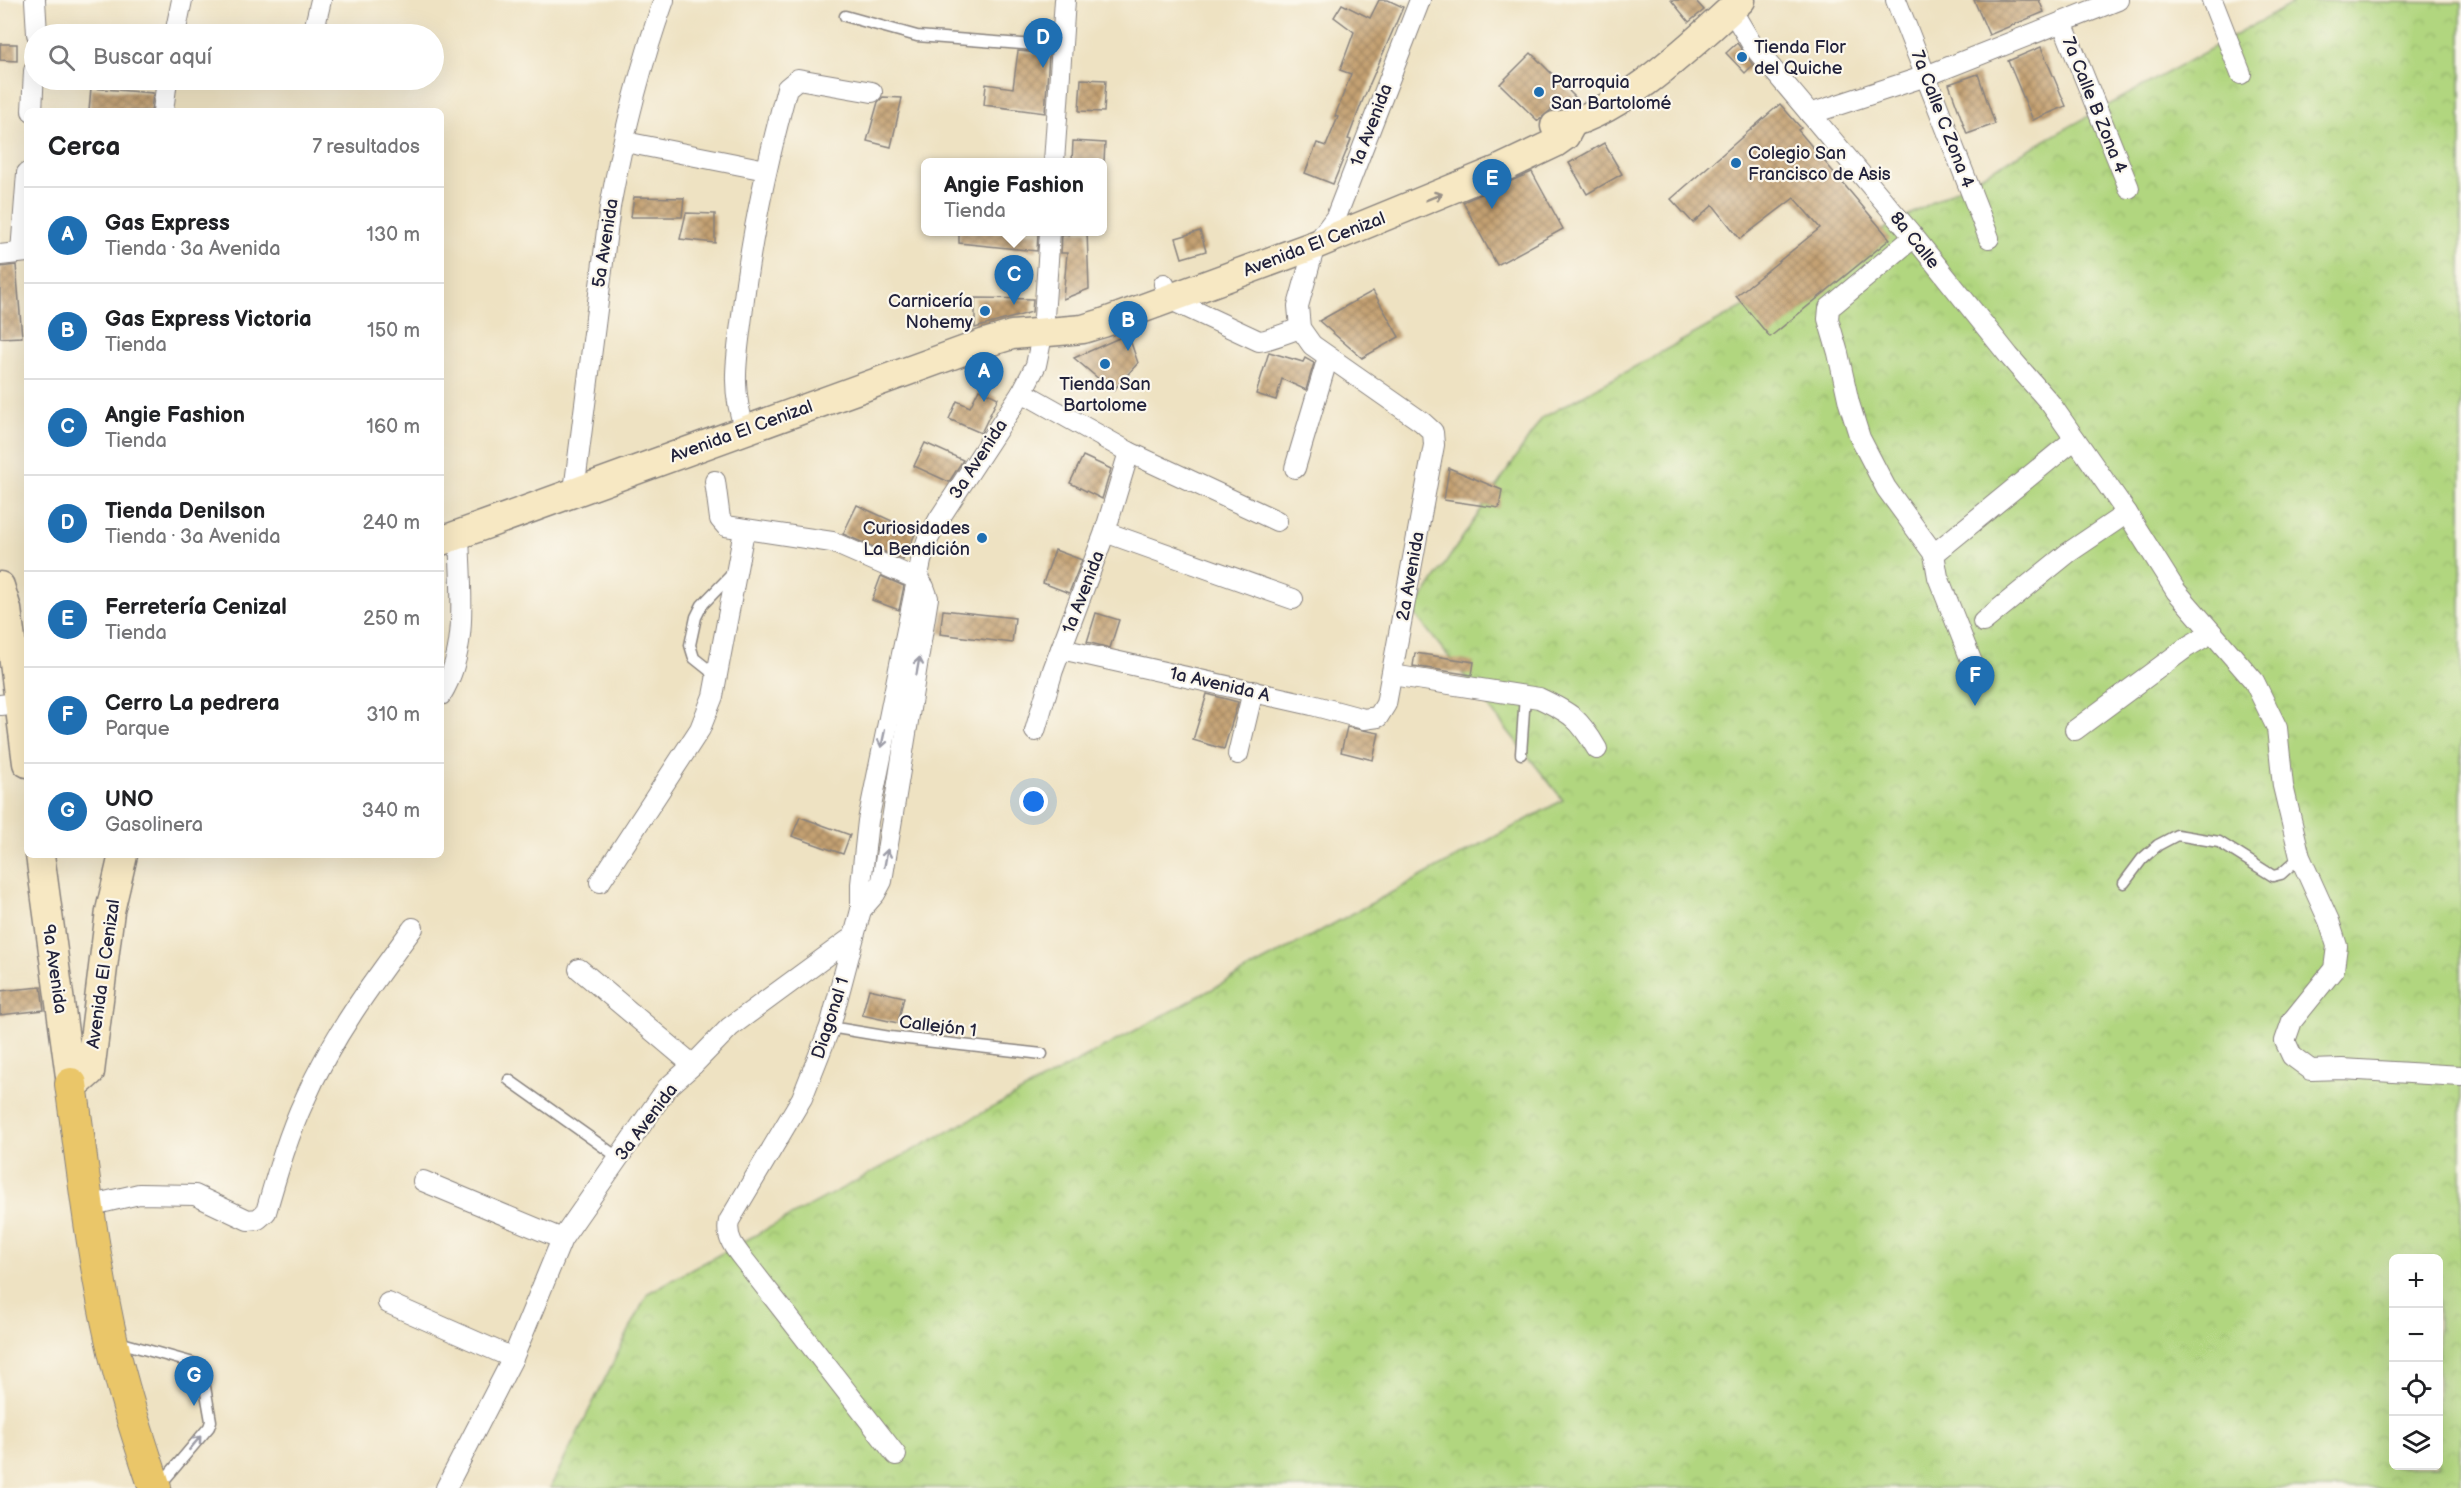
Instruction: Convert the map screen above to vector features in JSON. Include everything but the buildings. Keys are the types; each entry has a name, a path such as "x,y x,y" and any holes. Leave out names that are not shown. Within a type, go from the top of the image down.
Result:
{"main road":[{"path":"71,1084 88,1206 111,1340 131,1414 157,1488"}],"street":[{"path":"35,0 36,24"},
{"path":"177,24 182,0"},
{"path":"315,24 321,0"},
{"name":"5a Avenida","path":"574,491 600,277 616,172 648,48 664,0"},
{"path":"1054,158 1065,0"},
{"name":"1a Avenida","path":"1300,328 1298,306 1316,245 1336,217 1419,0"},
{"name":"7a Calle C Zona 4","path":"1896,0 1989,238"},
{"path":"1809,114 1926,76 2118,0"},
{"path":"2212,0 2241,74"},
{"name":"Avenida El Cenizal","path":"1166,291 1555,126 1571,125 1631,91 1665,68 1732,3"},
{"name":"8a Calle","path":"1732,3 1753,46 1914,237 2008,356 2050,404 2127,513 2176,591 2254,681 2277,728 2283,786 2300,857 2329,921 2337,946 2334,969 2292,1021 2285,1041 2292,1056 2311,1070 2342,1069 2461,1076"},
{"name":"7a Calle B Zona 4","path":"2062,22 2129,188"},
{"path":"745,429 737,408 735,372 747,270 766,170 787,88 793,81 802,79 872,92"},
{"path":"32,108 33,90"},
{"path":"163,108 166,90"},
{"name":"Avenida El Cenizal","path":"450,537 982,344 1012,335 1043,331 1091,308 1166,291 1316,245 1517,161 1555,143 1565,136 1571,125"},
{"path":"625,142 766,170"},
{"name":"3a Avenida","path":"446,1488 513,1358 562,1239 667,1088 693,1065 729,1027 854,936 861,910 875,894 882,881 928,608 928,598 919,580 927,541 1022,392 1036,365 1043,331 1050,236"},
{"path":"1914,237 1829,308 1828,319 1849,403 1867,454 1893,499 1934,555 1938,577 1975,670"},
{"path":"0,255 24,252"},
{"path":"1166,291 1259,341 1265,341 1276,334 1300,328 1306,338 1328,357 1295,468"},
{"name":"2a Avenida","path":"1328,357 1433,432 1434,445 1392,675 1386,704 1378,717"},
{"path":"1022,392 1129,452 1277,521"},
{"path":"1934,555 2075,439"},
{"name":"1a Avenida","path":"1035,731 1061,649 1105,532 1129,452"},
{"path":"715,482 722,523 744,531 832,542 919,580"},
{"path":"1983,622 2068,553 2127,513"},
{"path":"600,882 700,729 708,713 744,531"},
{"path":"1105,532 1293,599"},
{"path":"444,690 452,677 458,658 460,638 450,537"},
{"path":"0,586 8,609 15,704 24,748"},
{"path":"2075,730 2187,647 2211,633"},
{"name":"1a Avenida A","path":"1061,649 1253,691 1364,719 1378,717"},
{"path":"1392,675 1539,698 1561,708 1582,724 1597,749"},
{"path":"1238,754 1253,691"},
{"name":"9a Avenida","path":"40,858 71,1084"},
{"name":"Avenida El Cenizal","path":"71,1084 81,1080 90,1072 110,911 122,858"},
{"path":"88,1206 139,1194 195,1195 248,1220 258,1219 266,1212 304,1099 353,1012 413,928"},
{"name":"Diagonal 1","path":"854,936 830,1027 802,1098 729,1221 728,1236 896,1455"},
{"path":"579,969 693,1065"},
{"path":"423,1181 562,1239"},
{"path":"388,1304 513,1358"}],"lane":[{"path":"845,16 917,36 1061,47"},
{"path":"716,681 709,670 694,658 690,645 696,617 702,605 738,568"},
{"path":"1521,754 1525,695"},
{"path":"2124,883 2142,859 2158,845 2176,835 2219,842 2273,876 2282,874 2300,857"},
{"name":"Callejón 1","path":"830,1027 890,1037 1042,1054"},
{"path":"509,1080 619,1158"},
{"path":"111,1340 197,1364 202,1370 211,1421 209,1427 157,1488"}],"green space":[{"path":"2297,1 2461,3 2461,1488 550,1488 648,1293 1563,800 1413,612 1542,418"}],"place":[{"name":"Tienda Flor del Quiche","path":"1742,57"},
{"name":"Tienda Denilson","path":"1043,68"},
{"name":"Parroquia San Bartolomé","path":"1539,92"},
{"name":"Colegio San Francisco de Asis","path":"1736,163"},
{"name":"Ferretería Cenizal","path":"1492,209"},
{"name":"Angie Fashion","path":"1014,305"},
{"name":"Carnicería Nohemy","path":"985,311"},
{"name":"Gas Express Victoria","path":"1128,351"},
{"name":"Tienda San Bartolome","path":"1105,364"},
{"name":"Gas Express","path":"984,402"},
{"name":"Curiosidades La Bendición","path":"982,538"},
{"name":"Cerro La pedrera","path":"1975,706"},
{"name":"UNO","path":"194,1406"}]}
